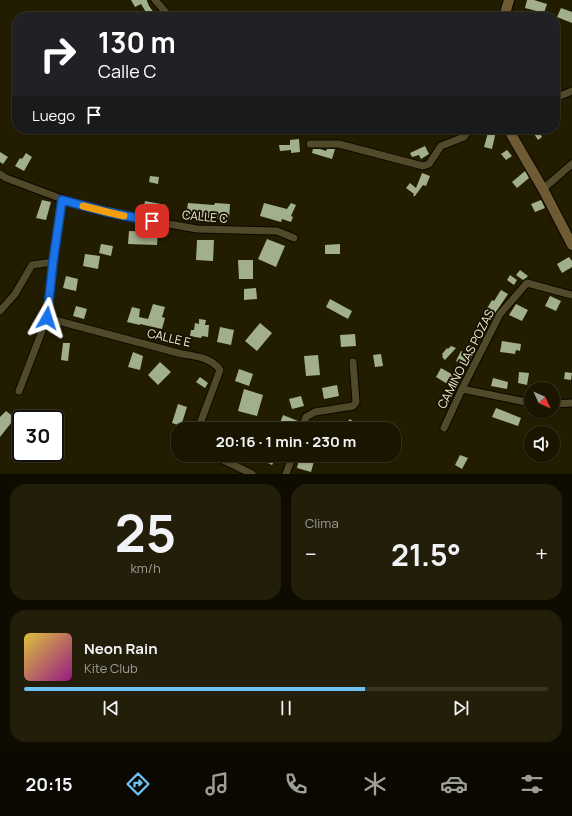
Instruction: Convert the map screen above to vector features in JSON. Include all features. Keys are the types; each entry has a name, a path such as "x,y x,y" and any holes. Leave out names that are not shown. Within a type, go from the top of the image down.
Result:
{"street":[{"path":"156,0 166,12"},
{"path":"505,12 508,0"},
{"path":"560,96 572,91"},
{"path":"310,144 339,144 423,166 429,164 442,146 464,137 466,134"},
{"path":"511,134 543,189 572,245"},
{"path":"543,189 572,164"},
{"name":"CALLE C","path":"0,174 6,178 62,200 107,212 197,229 277,231 294,238"},
{"path":"19,391 47,318 62,200"},
{"path":"0,311 15,294 32,265 53,262"},
{"name":"CAMINO LAS POZAS","path":"444,428 500,314 526,283 572,295"},
{"name":"CALLE E","path":"47,318 182,354 195,356 216,364 220,370 201,422"},
{"path":"304,422 306,417 315,412 353,406 356,402 353,362"},
{"path":"462,389 524,402"},
{"path":"560,404 572,403"},
{"path":"227,462 252,474"},
{"path":"286,474 290,462"}],"building":[{"path":"131,0 147,0 153,12 146,12 141,4 135,7"},
{"path":"527,0 534,0 547,4 544,12 525,8"},
{"path":"561,8 572,12 572,23 560,18 559,12"},
{"path":"488,134 495,134 492,149 484,147"},
{"path":"534,134 540,134 542,137 538,140"},
{"path":"299,139 300,152 291,153 291,150 280,151 279,145 290,145 290,140"},
{"path":"425,146 429,154 421,159 419,155 412,157 410,153"},
{"path":"313,149 326,151 327,149 335,149 332,159 312,153"},
{"path":"507,150 512,156 506,160 501,154"},
{"path":"0,152 8,157 3,164 0,162"},
{"path":"26,153 32,157 24,171 15,166 20,158 22,159"},
{"path":"525,171 529,178 517,188 512,182"},
{"path":"422,173 430,176 426,186 423,185 415,196 413,196 414,194 406,188 410,183 416,188"},
{"path":"150,176 159,177 158,184 149,182"},
{"path":"42,200 51,202 46,220 36,218"},
{"path":"541,200 545,208 535,212 531,204"},
{"path":"145,201 166,205 163,217 142,214"},
{"path":"188,203 214,205 215,203 230,204 229,220 186,216"},
{"path":"264,203 287,209 291,203 296,205 291,216 293,217 291,222 282,219 281,222 260,216"},
{"path":"129,231 158,232 157,245 128,244"},
{"path":"267,239 285,246 276,267 258,259"},
{"path":"197,240 214,240 213,261 196,260"},
{"path":"101,244 113,246 111,256 99,253"},
{"path":"340,244 340,254 325,254 325,245"},
{"path":"85,254 100,256 98,269 83,266"},
{"path":"569,257 572,261 572,267 562,273 557,264"},
{"path":"238,260 253,260 253,279 239,279"},
{"path":"520,270 528,276 523,280 516,275"},
{"path":"510,275 517,280 514,285 507,280"},
{"path":"66,276 78,279 76,291 63,288"},
{"path":"256,288 257,299 244,300 244,289"},
{"path":"501,290 508,294 494,315 486,310"},
{"path":"550,296 561,301 556,311 545,306"},
{"path":"330,299 352,311 348,319 326,307"},
{"path":"153,304 165,307 162,317 165,318 162,329 127,322 132,307 140,309 139,317 148,319"},
{"path":"516,304 528,310 522,321 509,315"},
{"path":"76,306 87,309 84,319 73,316"},
{"path":"199,319 206,320 205,325 209,325 208,337 202,336 201,338 190,336 191,330 194,330 195,323 199,324"},
{"path":"260,323 272,333 257,351 245,341"},
{"path":"220,327 234,330 231,345 217,342"},
{"path":"355,334 356,346 341,347 340,335"},
{"path":"502,341 521,344 520,351 516,350 515,354 500,352"},
{"path":"63,343 70,343 68,361 61,360"},
{"path":"451,346 456,348 445,360 442,357 442,354"},
{"path":"461,351 472,357 467,367 456,361"},
{"path":"133,352 143,356 140,370 128,367"},
{"path":"381,354 383,366 375,367 373,355"},
{"path":"318,355 320,375 306,376 304,356"},
{"path":"160,362 171,372 158,385 148,375"},
{"path":"441,368 455,376 449,385 436,377"},
{"path":"239,369 253,374 249,386 235,381"},
{"path":"519,372 529,373 528,382 524,382 524,384 518,383"},
{"path":"565,372 572,373 571,380 564,379"},
{"path":"200,377 208,383 205,388 196,382"},
{"path":"493,378 508,382 507,389 491,386"},
{"path":"337,385 339,396 324,399 322,388"},
{"path":"244,389 263,395 257,416 238,411"},
{"path":"301,396 304,406 292,409 289,399"},
{"path":"178,404 187,407 182,422 172,422"},
{"path":"496,408 521,418 518,426 492,417"},
{"path":"6,411 12,416 12,422 0,437 0,417"},
{"path":"283,415 298,421 298,422 280,422"},
{"path":"460,455 468,458 462,469 455,465"},
{"path":"266,462 274,462 272,465"},
{"path":"298,462 314,462 311,472 297,468"}],"slow traffic":[{"path":"83,206 124,216"}],"route":[{"path":"47,318 62,200 107,212 152,221"}]}
